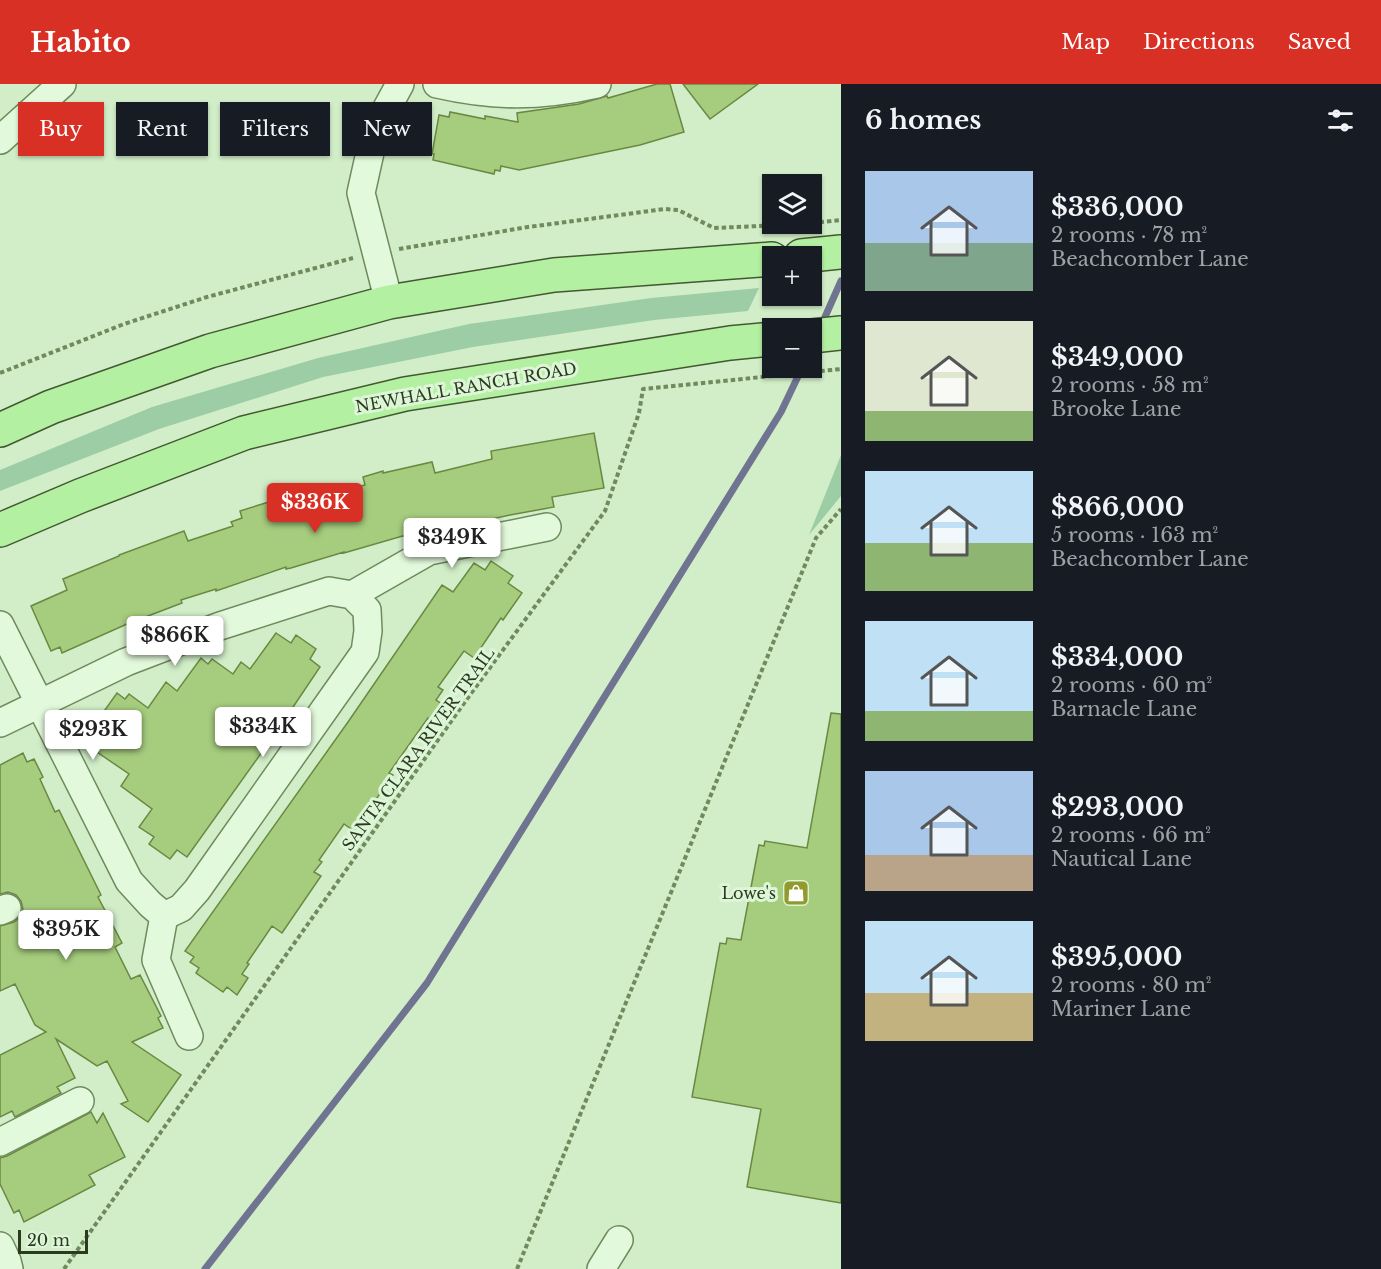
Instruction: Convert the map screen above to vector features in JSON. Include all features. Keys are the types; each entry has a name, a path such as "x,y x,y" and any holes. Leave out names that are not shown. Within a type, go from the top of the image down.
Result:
{"main road":[{"path":"822,254 841,252"},
{"path":"0,430 51,407 210,351 389,302 554,275 762,260"},
{"path":"822,335 841,333"},
{"name":"NEWHALL RANCH ROAD","path":"0,530 80,496 244,433 405,394 729,343 762,340"}],"street":[{"path":"0,140 62,84"},
{"path":"389,302 361,193 375,130 400,84"},
{"path":"437,84 468,91 516,95 569,90 597,84"},
{"path":"352,595 429,551 547,527"},
{"path":"0,723 126,662 220,626 329,591 352,595 367,610 368,631 365,652 197,890 181,908 164,916"},
{"path":"0,625 129,881 164,916"},
{"path":"164,916 156,960 189,1036"},
{"path":"0,1142 80,1101"},
{"path":"601,1269 619,1240"},
{"path":"0,1246 9,1269"}],"path":[{"path":"822,222 841,220"},
{"name":"SANTA CLARA RIVER TRAIL","path":"64,1269 467,699 605,511 639,413 643,389 841,369"},
{"path":"517,1269 816,538 841,508"}],"green space":[{"path":"759,288 748,311 654,320 473,347 323,377 159,429 0,491 0,470 152,407 318,358 469,324 651,298"},
{"path":"841,455 841,496 809,535"}],"building":[{"path":"657,84 670,84 684,132 640,145 519,170 501,166 500,171 495,170 494,174 433,160 439,115 449,117 450,112 485,119 485,116 518,122 517,113 579,104 607,96 608,98"},
{"path":"683,84 758,84 710,119"},
{"path":"594,433 604,488 552,497 554,507 406,538 406,535 291,568 286,569 286,567 216,591 216,589 181,600 182,603 62,653 60,647 51,651 31,606 67,590 63,579 184,531 188,541 233,526 231,522 242,518 240,511 259,505 305,491 310,503 354,490 353,488 365,485 363,477 383,471 383,473 432,462 435,473 492,459 491,451"},
{"path":"491,561 513,576 508,583 522,593 503,620 501,618 474,658 464,651 438,687 443,690 436,700 442,704 431,721 428,718 389,773 393,775 354,831 344,824 319,860 322,862 314,872 321,876 282,933 272,926 247,963 249,964 242,974 248,978 237,995 227,987 223,992 196,973 199,968 190,962 194,957 185,951 348,722 442,585 453,592 474,563 485,570"},
{"path":"276,633 291,643 296,635 316,649 310,659 320,667 187,857 177,850 170,859 149,844 154,837 139,827 152,809 121,786 129,774 97,752 104,742 99,739 112,721 102,714 117,693 125,699 129,694 148,708 166,682 177,691 201,658 208,664 212,659 233,674 241,662 250,669"},
{"name":"Lowe's","path":"831,713 841,714 841,1203 747,1187 761,1109 692,1097 720,943 726,944 727,938 741,940 759,845 764,846 765,841 807,848"},
{"path":"23,753 27,762 34,759 55,812 59,810 101,895 98,897 122,943 115,947 131,979 140,975 161,1016 158,1018 163,1028 132,1042 181,1075 148,1122 121,1104 128,1101 107,1061 97,1066 56,1039 75,1078 57,1087 61,1093 15,1117 12,1111 0,1117 0,1055 46,1032 35,1025 15,984 0,991 0,926 14,922 20,917 23,909 16,895 8,892 0,894 0,765"},
{"path":"91,1112 97,1123 103,1113 125,1157 89,1175 95,1185 24,1222 19,1210 14,1213 0,1184 0,1158"}],"waterway":[{"path":"822,324 841,281"},
{"path":"205,1269 427,983 781,412 797,378"}],"place":[{"name":"Lowe's","path":"796,893"}]}
